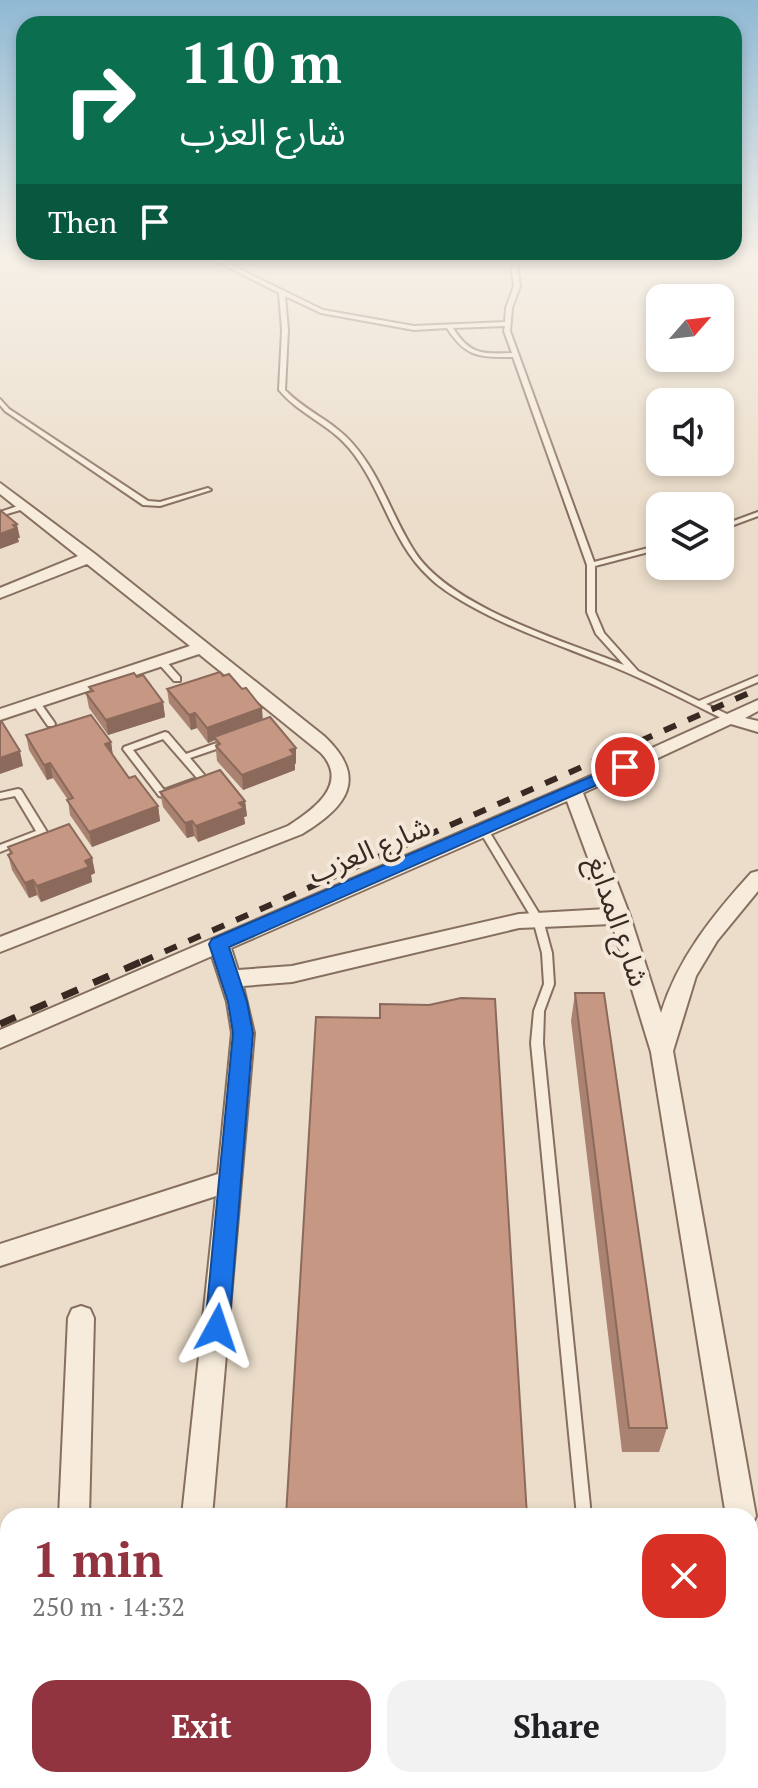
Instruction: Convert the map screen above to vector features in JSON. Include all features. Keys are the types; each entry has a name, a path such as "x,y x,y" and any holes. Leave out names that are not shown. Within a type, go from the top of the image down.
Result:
{"street":[{"path":"0,487 203,647 285,721 318,740 338,761 341,786 326,811 295,830 0,945"},
{"path":"0,593 90,557"},
{"path":"0,715 203,647"},
{"name":"شارع العزب","path":"0,1039 573,791 758,705"},
{"path":"728,718 758,727"},
{"name":"شارع المدابغ","path":"573,791 620,916 662,1052 740,1508"},
{"name":"شارع المدابغ","path":"662,1052 675,996 687,968 711,931 758,878"},
{"path":"230,979 292,974 519,921 620,916"},
{"path":"198,1508 243,1033 219,944"},
{"path":"0,1255 230,1181"},
{"path":"74,1508 81,1318"}],"lane":[{"path":"284,340 282,390 299,407 338,431 361,458 377,481 414,557 431,577 469,603 635,673 728,718"},
{"path":"459,340 466,351 480,355 516,355"},
{"path":"511,340 591,565 591,612 595,623 615,653 635,673"},
{"path":"0,400 7,410 146,503 160,504 208,490"},
{"path":"0,514 24,506"},
{"path":"734,523 758,514"},
{"path":"591,565 646,551"},
{"path":"161,661 177,679"},
{"path":"699,704 758,679"},
{"path":"36,703 51,724"},
{"path":"165,735 185,757 203,779 162,794 127,749 165,735"},
{"path":"185,757 238,738"},
{"path":"0,796 18,792 42,832 0,849"},
{"path":"484,830 538,920 547,953 549,984 539,1011 537,1043 583,1508"}],"building":[{"path":"0,510 17,524 13,525 16,528 0,534"},
{"path":"220,672 223,676 229,674 242,689 246,688 262,708 207,728 195,713 189,715 167,689"},
{"path":"134,673 137,677 143,675 163,702 106,720 86,693 93,691 89,687"},
{"path":"91,715 111,742 105,744 129,778 135,776 158,806 89,832 67,800 73,798 50,763 44,765 26,735"},
{"path":"270,717 296,748 290,750 294,755 242,775 216,746 220,744 214,737"},
{"path":"0,723 20,751 0,758"},
{"path":"220,770 245,801 239,803 244,808 196,826 192,821 185,823 160,792"},
{"path":"69,824 92,858 85,861 89,867 37,886 33,880 25,883 8,855 12,853 8,847"},
{"path":"575,993 604,993 667,1428 629,1428"},
{"path":"461,998 495,999 527,1508 286,1508 316,1017 380,1018 380,1004 429,1005"}],"railway":[{"path":"141,962 758,689"},
{"path":"0,1024 145,960"}],"route":[{"path":"217,1328 243,1048 238,1002 219,944 625,767"}]}
